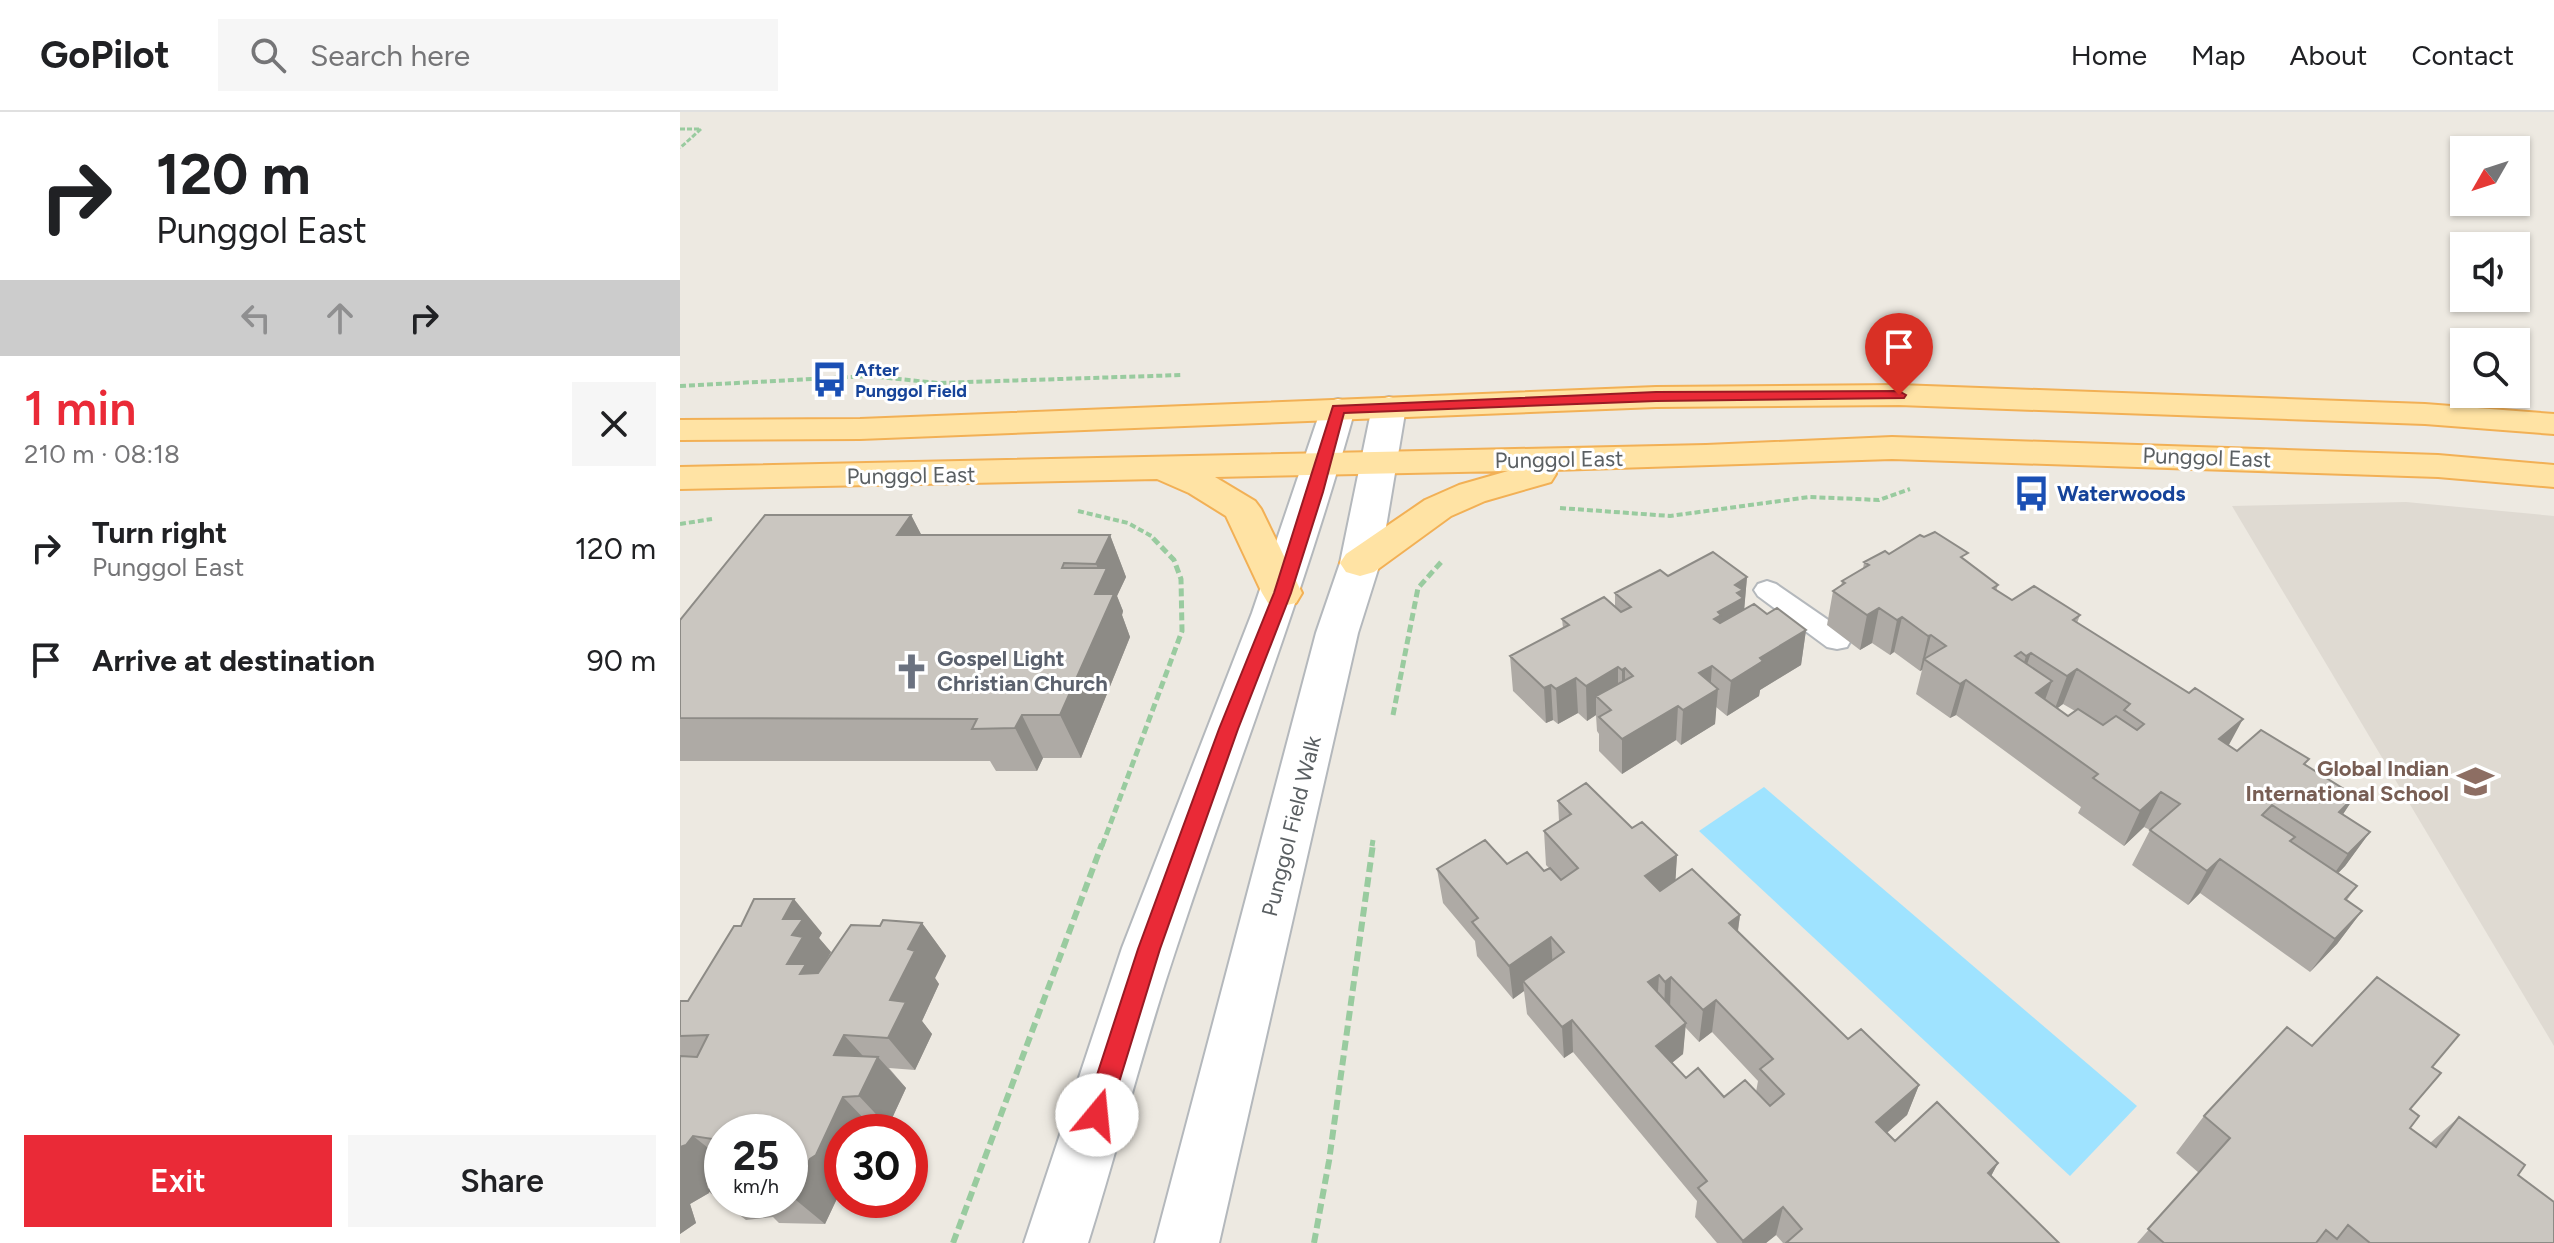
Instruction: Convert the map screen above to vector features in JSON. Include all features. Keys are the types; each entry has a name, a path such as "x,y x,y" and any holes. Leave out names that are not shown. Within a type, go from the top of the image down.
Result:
{"main road":[{"path":"680,430 860,429 1656,397 1899,395 2425,414 2554,424"},
{"name":"Punggol East","path":"680,478 1590,458 1892,448 2438,466 2554,476"},
{"path":"1360,563 1438,508 1472,493 1590,458"},
{"path":"1161,468 1202,485 1242,509 1282,593"}],"street":[{"name":"Punggol Field Walk","path":"1187,1243 1337,633 1360,563 1389,407"},
{"path":"1056,1243 1149,949 1228,729 1282,593 1338,409"}],"lane":[{"path":"1767,590 1837,640"}],"path":[{"path":"680,129 701,129 680,148"},
{"path":"680,386 869,376 938,383 1191,374"},
{"path":"1550,510 1565,507 1670,516 1809,497 1879,500 1912,488"},
{"path":"953,1243 1182,631 1186,600 1180,569 1165,545 1144,531 1104,515 1065,510"},
{"path":"680,524 720,518"},
{"path":"1393,715 1418,588 1446,556"},
{"path":"1314,1243 1329,1161 1373,840"}],"shaded area":[{"name":"Global Indian International School","path":"2406,502 2554,516 2554,1046 2232,506"}],"water":[{"path":"1764,787 2137,1106 2070,1176 1699,831"}],"building":[{"name":"Gospel Light Christian Church","path":"765,515 911,515 897,535 1110,535 1096,564 1064,563 1062,568 1107,568 1095,594 1114,594 1060,715 1022,715 1015,728 972,729 977,719 680,718 680,620"},
{"path":"1935,532 1968,553 1961,557 1998,585 1993,588 2012,600 2034,586 2080,615 2073,620 2189,693 2195,688 2243,719 2219,739 2237,751 2261,730 2309,759 2304,764 2355,796 2339,812 2370,832 2348,854 2272,805 2262,815 2295,837 2290,841 2357,886 2345,899 2362,911 2335,939 2220,859 2207,871 2150,830 2180,804 2161,792 2140,811 2093,778 2098,774 1966,680 1960,684 1924,659 1946,646 1931,635 1928,636 1902,617 1897,620 1879,608 1867,615 1833,591 1845,583 1842,581 1869,565 1864,562 1885,551 1889,554 1920,535 1924,537","holes":["2021,652 2026,656 2031,653 2067,676 2077,669 2130,704 2124,710 2144,724 2137,730 2116,716 2103,725 2078,709 2068,716 2036,693 2052,681 2015,656"]},
{"path":"1713,552 1747,577 1735,585 1743,590 1737,593 1743,598 1718,612 1721,615 1714,619 1720,623 1754,604 1767,614 1777,608 1806,630 1760,658 1763,661 1731,681 1712,666 1699,673 1718,689 1683,710 1678,706 1622,739 1599,717 1611,710 1596,696 1633,676 1625,668 1622,670 1618,667 1586,686 1576,678 1556,689 1551,685 1544,688 1510,656 1569,625 1562,619 1604,597 1621,612 1631,607 1615,593 1660,570 1668,576"},
{"path":"1586,783 1632,828 1642,822 1677,855 1645,876 1660,891 1692,869 1740,915 1729,923 1848,1039 1861,1029 1919,1085 1876,1122 1895,1141 1937,1102 1998,1163 1988,1173 2059,1243 1786,1243 1802,1229 1783,1207 1743,1241 1698,1188 1707,1181 1572,1020 1562,1027 1523,981 1564,952 1551,937 1509,966 1472,922 1478,918 1437,869 1485,840 1507,864 1527,852 1544,871 1550,868 1561,880 1578,868 1544,831 1571,814 1558,801","holes":["1659,975 1665,982 1671,977 1703,1010 1716,1000 1773,1059 1760,1069 1784,1094 1770,1106 1745,1080 1724,1097 1698,1068 1686,1078 1656,1046 1686,1023 1648,982"]},
{"path":"754,899 794,899 783,919 803,919 792,935 803,937 787,964 806,964 800,974 818,973 851,925 880,926 883,920 922,923 908,949 915,951 890,1000 906,1002 888,1038 844,1035 834,1055 878,1057 859,1096 843,1097 835,1114 824,1114 824,1138 816,1155 808,1163 808,1114 704,1114 704,1138 693,1136 680,1147 680,1056 697,1057 708,1035 680,1036 680,1001 688,1001 734,926 741,926"},
{"path":"2377,977 2459,1035 2432,1067 2441,1073 2410,1109 2419,1116 2410,1128 2436,1147 2459,1117 2525,1165 2518,1175 2554,1202 2554,1243 2370,1243 2348,1225 2337,1239 2326,1230 2316,1243 2164,1243 2148,1229 2230,1138 2204,1116 2287,1027 2312,1046"}],"place":[{"name":"After Punggol Field","path":"829,380"},
{"name":"Waterwoods","path":"2031,493"},
{"name":"Gospel Light Christian Church","path":"911,671"},
{"name":"Global Indian International School","path":"2475,781"}],"route":[{"path":"1097,1115 1149,949 1228,729 1282,593 1316,492 1338,409 1656,397 1899,395"}]}
